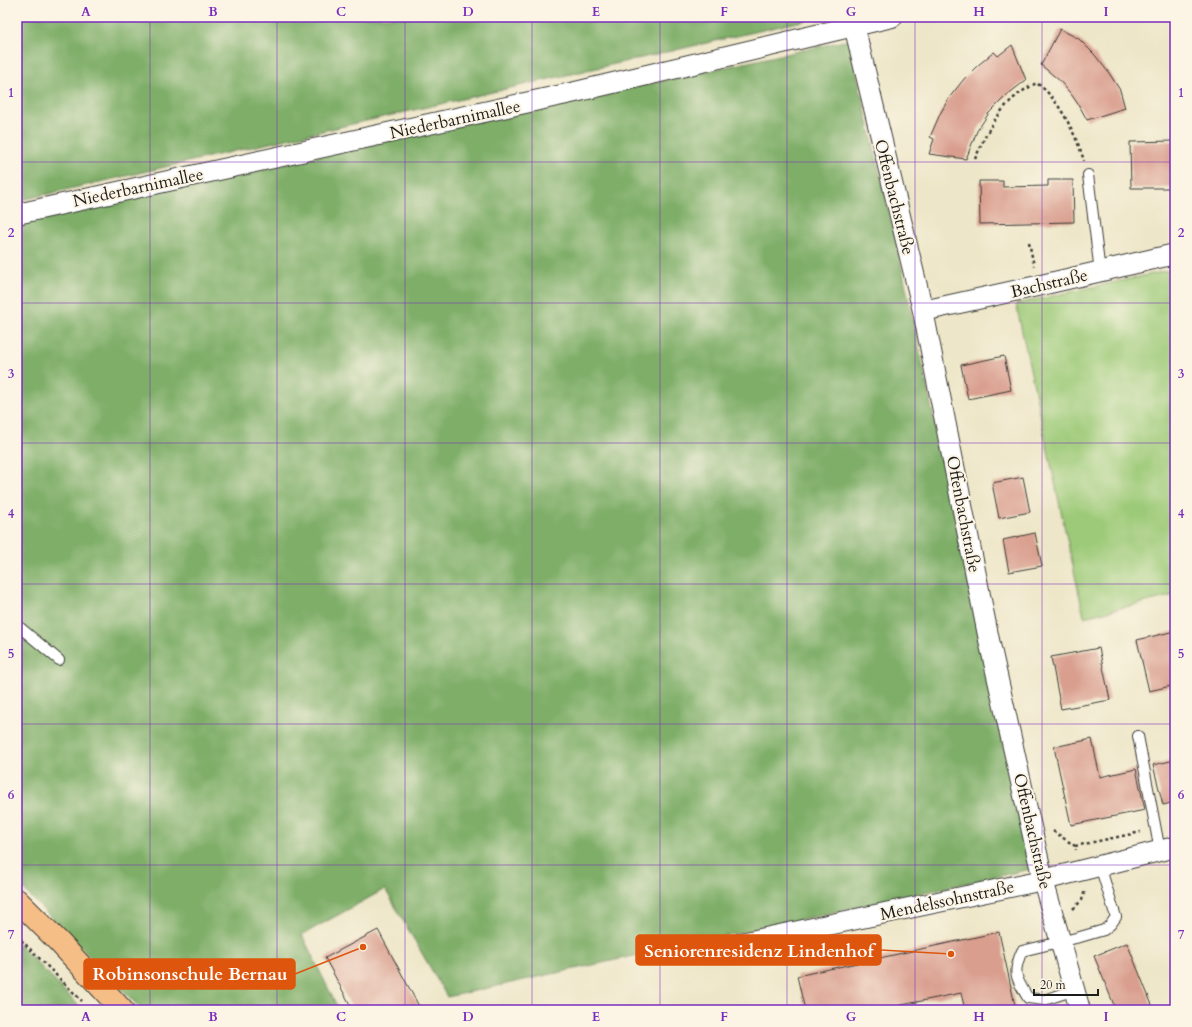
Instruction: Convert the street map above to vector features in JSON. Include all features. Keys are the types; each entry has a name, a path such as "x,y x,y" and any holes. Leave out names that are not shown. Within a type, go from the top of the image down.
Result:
{"main road":[{"path":"17,900 59,942 122,1010"}],"street":[{"name":"Niederbarnimallee","path":"17,214 571,93 852,21 892,17"},
{"name":"Offenbachstraße","path":"852,21 923,311 989,640 1043,880 1080,1010"},
{"name":"Bachstraße","path":"923,311 1175,254"},
{"name":"Mendelssohnstraße","path":"741,943 1043,880 1167,849"}],"lane":[{"path":"1088,175 1100,272"},
{"path":"17,625 59,660"},
{"path":"1138,736 1155,829 1167,849"},
{"path":"1075,990 1044,1000 1028,998 1018,981 1016,964 1022,951 1104,930 1111,924 1116,917 1100,866"}],"path":[{"path":"975,159 986,134 998,113 1016,96 1036,83 1043,87 1052,97 1068,123 1081,149 1088,175"},
{"path":"1051,829 1075,846 1080,871"},
{"path":"1075,846 1155,829"},
{"path":"17,936 85,1004"}],"green space":[{"path":"17,17 820,17 17,201"},
{"path":"849,40 901,264 1031,869 447,997 385,889 302,935 339,1010 142,1010 17,883 17,222"},
{"path":"1175,269 1175,595 1084,617 1016,304"},
{"path":"17,942 83,1010 17,1010"}],"building":[{"path":"1060,29 1079,39 1094,54 1120,90 1125,108 1087,120 1071,94 1060,81 1041,65"},
{"path":"1012,45 1026,80 1007,95 989,113 977,131 966,159 929,154 934,139 930,137 949,98 964,79 977,66 994,52 998,56"},
{"path":"1175,141 1175,188 1131,188 1130,142"},
{"path":"1048,180 1073,180 1074,222 980,224 979,181 1003,181 1003,187 1048,186"},
{"path":"1004,356 1011,390 968,399 961,365"},
{"path":"1023,477 1030,512 999,518 992,483"},
{"path":"1035,533 1042,566 1009,572 1003,540"},
{"path":"1175,631 1175,685 1149,691 1137,640"},
{"path":"1099,648 1110,700 1061,709 1051,657"},
{"path":"1092,739 1100,777 1136,769 1145,810 1071,825 1054,747"},
{"path":"1175,760 1175,802 1163,805 1153,765"},
{"path":"378,930 421,1010 353,1010 325,958"},
{"path":"999,932 1016,1010 965,1010 961,993 877,1010 805,1010 797,976"},
{"path":"1127,943 1154,1010 1116,1010 1094,956"}],"place":[{"name":"Robinsonschule Bernau","path":"363,947"},
{"name":"Seniorenresidenz Lindenhof","path":"951,954"}]}
